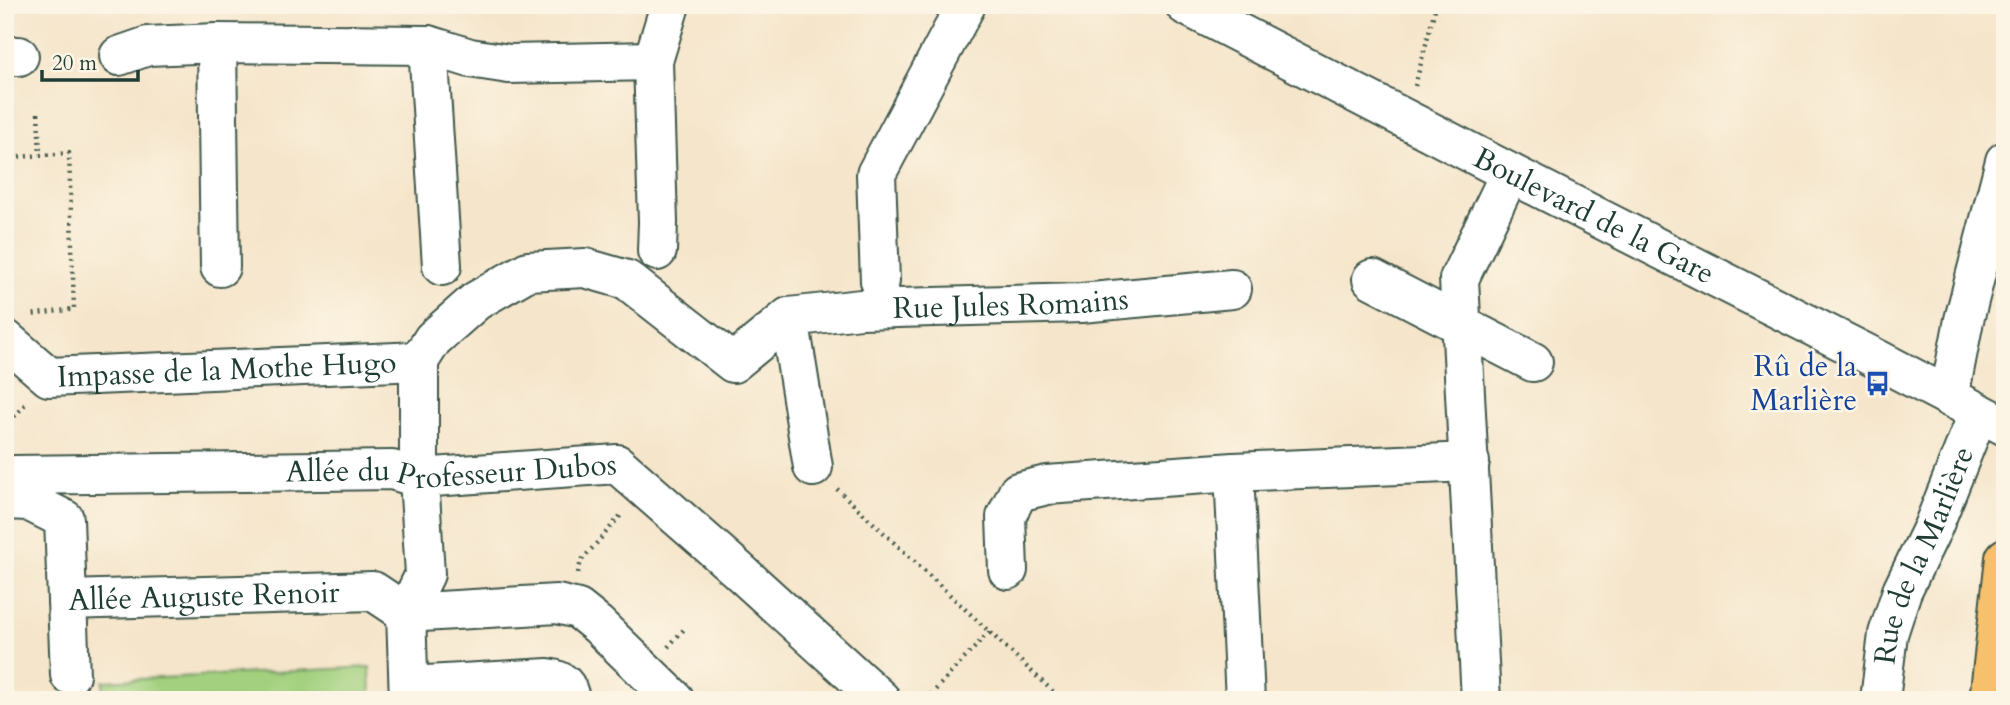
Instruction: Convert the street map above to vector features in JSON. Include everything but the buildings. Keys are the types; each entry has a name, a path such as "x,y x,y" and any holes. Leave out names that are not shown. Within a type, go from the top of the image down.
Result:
{"highway":[{"path":"1989,700 2005,558"}],"street":[{"path":"657,251 653,61 670,5"},
{"path":"880,281 876,174 966,5"},
{"name":"Boulevard de la Gare","path":"1185,5 1978,412"},
{"path":"119,56 148,46 217,43 428,45 470,58 509,64 653,61"},
{"path":"217,43 220,267"},
{"path":"428,45 442,266"},
{"name":"Rue de la Marlière","path":"1880,700 1888,634 1902,591 1933,527 1978,412 1964,320 2005,161"},
{"path":"1481,700 1459,279 1510,173"},
{"path":"570,700 568,688 560,679 548,678 409,695 406,613 425,574 419,478 419,361 433,339 476,301 528,271 585,268 627,280 733,363 789,317"},
{"path":"1372,279 1532,362"},
{"name":"Rue Jules Romains","path":"789,317 861,309 1081,303 1232,289"},
{"path":"789,317 813,467"},
{"name":"Impasse de la Mothe Hugo","path":"12,328 49,377 419,361"},
{"path":"1008,570 1006,517 1018,492 1046,485 1234,472 1470,462"},
{"name":"Allée du Professeur Dubos","path":"10,487 392,470 419,478 617,464 881,700"},
{"path":"1234,472 1245,700"},
{"name":"Allée du Professeur Dubos","path":"10,487 28,501 64,519 67,600"},
{"name":"Allée Auguste Renoir","path":"70,675 67,600 373,591 406,613"},
{"path":"406,613 557,604 578,609 675,700"}],"path":[{"path":"1407,119 1436,5"},
{"path":"38,113 40,155"},
{"path":"5,158 69,153 74,309 12,328"},
{"path":"813,467 1062,700"},
{"path":"569,607 581,561 630,505 638,483"},
{"path":"926,700 990,631"},
{"path":"219,700 409,695"}],"green space":[{"path":"370,667 371,700 104,700 103,681"}],"place":[{"name":"Rû de la Marlière","path":"1877,383"}]}
